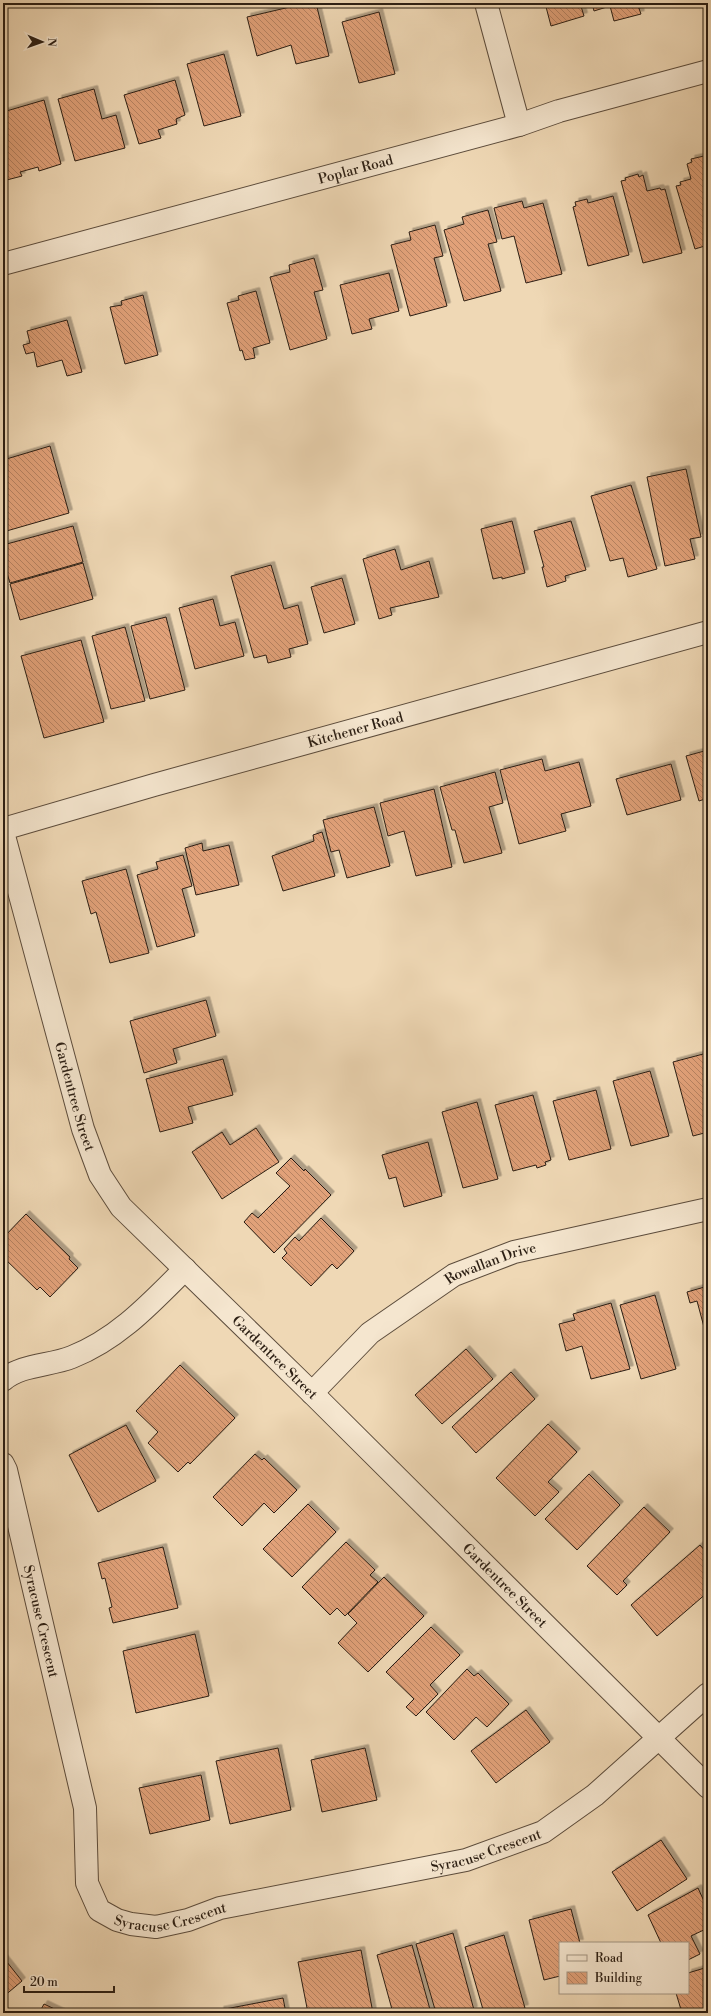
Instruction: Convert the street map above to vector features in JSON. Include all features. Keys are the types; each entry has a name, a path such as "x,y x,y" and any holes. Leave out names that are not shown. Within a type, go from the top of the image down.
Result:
{"street":[{"path":"486,3 519,124"},
{"name":"Poplar Road","path":"3,264 519,124 708,71"},
{"name":"Kitchener Road","path":"3,830 154,785 708,632"},
{"name":"Gardentree Street","path":"3,830 83,1129 100,1175 121,1207 312,1393 708,1787"},
{"name":"Rowallan Drive","path":"312,1393 370,1334 454,1275 514,1252 708,1209"},
{"path":"3,1380 8,1376 27,1368 72,1357 123,1328 151,1304 185,1268"},
{"name":"Syracuse Crescent","path":"3,1464 6,1470 85,1808 87,1883 99,1910 117,1920 130,1924 156,1927 188,1920 220,1908 472,1857 543,1832 595,1795 708,1694"}],"building":[{"path":"289,3 316,3 329,56 296,64 291,45 257,56 247,17 290,7"},
{"path":"545,3 580,3 584,16 551,26"},
{"path":"592,3 637,3 641,14 614,21 610,6 594,11"},
{"path":"638,3 657,3 639,8"},
{"path":"379,12 395,74 359,83 342,22"},
{"path":"224,54 241,116 204,126 187,64"},
{"path":"175,80 185,115 176,119 177,124 158,130 161,138 139,144 124,95"},
{"path":"94,89 102,119 116,115 125,148 75,161 58,99"},
{"path":"44,100 61,164 39,171 38,167 20,172 22,176 3,181 3,112"},
{"path":"704,156 705,158 708,157 708,245 695,249 676,186 681,185 680,182 691,179 687,164 692,162 691,159"},
{"path":"638,174 639,177 643,175 647,191 660,188 661,190 665,189 682,253 643,263 621,181 626,180 625,178"},
{"path":"613,196 629,255 588,266 573,207 576,206 575,202 587,199 588,203"},
{"path":"522,201 524,208 543,203 562,274 526,283 514,236 502,239 494,208"},
{"path":"488,210 497,242 488,244 501,291 464,301 444,230 464,224 462,217"},
{"path":"435,225 443,256 434,258 447,306 410,316 391,245 411,240 409,232"},
{"path":"314,258 323,290 314,292 327,339 290,350 270,277 290,272 289,265"},
{"path":"389,273 399,311 369,319 372,329 352,334 340,285"},
{"path":"256,291 270,343 253,348 255,358 245,360 242,350 240,351 227,303 239,300 238,296"},
{"path":"143,295 158,355 125,364 110,307 122,305 121,301"},
{"path":"67,320 82,372 67,376 62,360 37,367 34,352 26,354 23,345 30,343 27,331"},
{"path":"50,446 69,513 3,532 3,460"},
{"path":"686,469 701,537 690,539 695,559 665,566 647,477"},
{"path":"631,485 657,569 628,577 623,558 610,561 591,496"},
{"path":"708,489 708,506 704,490"},
{"path":"512,521 525,573 502,579 502,577 493,579 481,529"},
{"path":"571,521 586,570 565,576 566,581 547,587 542,567 544,567 534,531"},
{"path":"73,526 83,562 10,583 3,560 3,545"},
{"path":"395,549 401,570 429,561 439,597 390,608 392,615 379,619 363,559"},
{"path":"83,563 93,599 20,620 10,584"},
{"path":"271,565 284,609 298,605 308,644 289,649 291,657 268,663 266,655 254,658 231,576"},
{"path":"342,578 355,624 324,633 311,587"},
{"path":"213,599 220,626 235,622 244,656 195,669 179,608"},
{"path":"166,617 185,690 150,699 131,626"},
{"path":"125,627 145,701 111,709 92,636"},
{"path":"81,640 104,722 44,738 21,656"},
{"path":"708,750 708,798 699,801 686,756"},
{"path":"542,759 545,771 579,762 591,806 561,814 566,831 519,844 500,770"},
{"path":"671,764 681,800 627,815 616,779"},
{"path":"495,772 503,803 489,807 502,853 464,863 455,830 452,830 440,787"},
{"path":"434,789 452,867 416,876 404,831 388,836 380,803"},
{"path":"374,807 390,866 347,878 339,850 331,852 323,820"},
{"path":"322,832 335,876 283,891 272,856 314,841 313,835"},
{"path":"202,843 203,851 229,845 239,885 196,895 185,848"},
{"path":"183,855 192,886 182,889 195,936 157,947 137,875 158,869 156,862"},
{"path":"126,869 149,953 110,963 96,912 91,914 82,881"},
{"path":"206,1000 216,1036 173,1049 177,1063 144,1073 130,1021"},
{"path":"707,1053 708,1132 693,1136 673,1062"},
{"path":"223,1059 233,1095 188,1107 193,1123 160,1132 146,1079"},
{"path":"650,1071 669,1136 631,1146 613,1081"},
{"path":"596,1090 611,1149 569,1160 553,1101"},
{"path":"533,1095 551,1160 545,1162 546,1165 537,1168 536,1165 513,1171 495,1105"},
{"path":"477,1102 498,1179 463,1188 442,1112"},
{"path":"256,1128 279,1162 222,1199 192,1152 222,1132 230,1145"},
{"path":"428,1142 442,1196 404,1207 396,1177 389,1179 382,1155"},
{"path":"291,1158 304,1171 305,1169 331,1195 274,1253 244,1222 252,1213 258,1218 290,1186 276,1173"},
{"path":"26,1214 70,1257 69,1259 78,1268 50,1297 40,1287 37,1290 3,1257 3,1238"},
{"path":"321,1218 354,1251 337,1269 332,1264 311,1286 282,1258 287,1253 284,1249 295,1237 299,1241"},
{"path":"708,1286 708,1342 697,1301 690,1303 687,1292"},
{"path":"655,1295 676,1369 641,1379 620,1305"},
{"path":"611,1303 630,1369 591,1379 582,1346 566,1351 559,1324 575,1320 573,1314"},
{"path":"466,1349 493,1379 442,1424 415,1395"},
{"path":"180,1365 235,1418 190,1464 188,1462 178,1472 148,1443 158,1432 136,1411"},
{"path":"511,1372 535,1399 476,1453 452,1427"},
{"path":"548,1424 577,1452 548,1482 559,1492 535,1516 496,1478"},
{"path":"126,1425 156,1481 98,1512 69,1455"},
{"path":"255,1454 262,1460 264,1458 297,1490 274,1513 264,1503 242,1526 213,1497"},
{"path":"589,1474 620,1505 577,1550 545,1519"},
{"path":"308,1504 336,1532 292,1577 263,1549"},
{"path":"644,1507 670,1532 623,1581 627,1585 617,1595 587,1566"},
{"path":"346,1542 375,1570 370,1575 378,1582 345,1616 337,1608 330,1615 302,1587"},
{"path":"700,1545 708,1554 708,1592 657,1636 631,1605"},
{"path":"163,1547 178,1608 113,1623 109,1608 112,1607 105,1578 102,1579 98,1563"},
{"path":"384,1577 424,1616 368,1672 338,1643 357,1623 348,1614"},
{"path":"431,1627 460,1655 430,1685 438,1694 416,1716 406,1707 414,1699 386,1672"},
{"path":"195,1634 209,1696 136,1713 123,1651"},
{"path":"467,1669 474,1676 478,1673 509,1704 487,1727 476,1717 454,1740 426,1712"},
{"path":"526,1710 550,1742 496,1783 471,1751"},
{"path":"278,1748 291,1810 230,1824 216,1761"},
{"path":"365,1748 377,1800 322,1812 311,1760"},
{"path":"201,1775 210,1820 150,1834 139,1788"},
{"path":"661,1840 687,1879 637,1911 612,1872"},
{"path":"698,1888 708,1910 708,1928 691,1936 700,1954 689,1960 689,1942 661,1942 648,1915"},
{"path":"571,1909 580,1942 559,1942 559,1976 544,1980 529,1920"},
{"path":"453,1933 474,2010 463,2013 436,2013 416,1944"},
{"path":"504,1935 525,2008 507,2013 484,2013 465,1947"},
{"path":"412,1945 431,2013 393,2013 377,1955"},
{"path":"361,1950 373,2013 308,2013 298,1962"},
{"path":"3,1957 22,1981 3,1997"},
{"path":"708,1967 708,2013 682,2013 676,1994 689,1994 689,1973"},
{"path":"283,1998 286,2013 221,2013 220,2010"},
{"path":"44,2004 63,2013 39,2013"}]}
